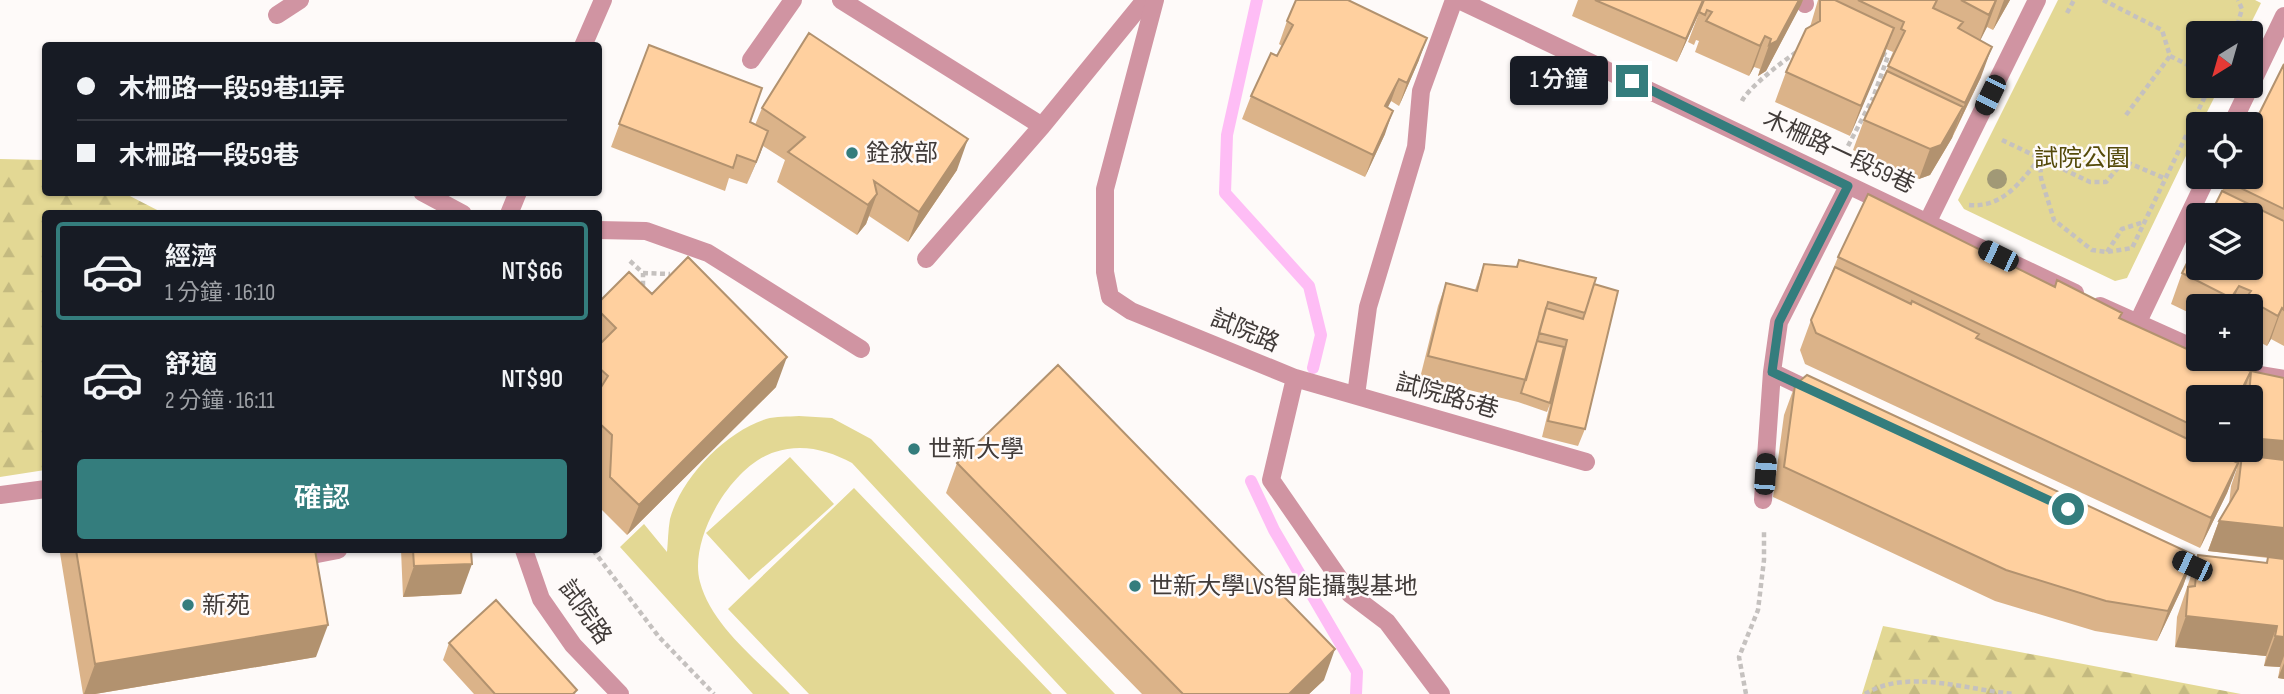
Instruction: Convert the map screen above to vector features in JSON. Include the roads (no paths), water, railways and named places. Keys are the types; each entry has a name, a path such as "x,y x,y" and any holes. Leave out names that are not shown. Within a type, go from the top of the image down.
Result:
{"street":[{"path":"277,15 300,0"},
{"path":"585,42 603,0"},
{"path":"751,60 793,0"},
{"path":"841,0 1042,127"},
{"path":"926,259 1042,127 1145,0"},
{"name":"試院路","path":"1155,0 1105,189 1105,272 1110,297 1131,310 1295,378 1271,480 1350,594 1387,622 1441,694"},
{"path":"1356,395 1368,307 1416,147 1421,91 1457,0"},
{"name":"木柵路一段59巷","path":"1457,0 2186,345"},
{"path":"1928,221 2036,0"},
{"path":"2238,112 2284,16"},
{"path":"1763,500 1772,372 1779,322 1848,186"},
{"path":"2137,324 2201,189"},
{"path":"429,196 456,210"},
{"path":"602,230 646,231 708,253 861,349"},
{"path":"2244,371 2284,379"},
{"path":"1772,372 1834,401"},
{"name":"試院路5巷","path":"1295,378 1586,462"},
{"path":"0,495 42,490"},
{"path":"307,556 322,553"},
{"name":"試院路","path":"525,553 541,598 573,645 620,694"}],"waterway":[{"path":"1257,0 1227,135 1225,193 1309,286 1321,335 1313,368"},
{"path":"1251,481 1274,530 1357,672 1356,694"}],"place":[{"name":"銓敘部","path":"852,153"},
{"name":"世新大學","path":"914,449"},
{"name":"世新大學LVS智能攝製基地","path":"1135,586"},
{"name":"新苑","path":"188,605"}],"park label":[{"name":"試院公園","path":"2082,158"}]}
